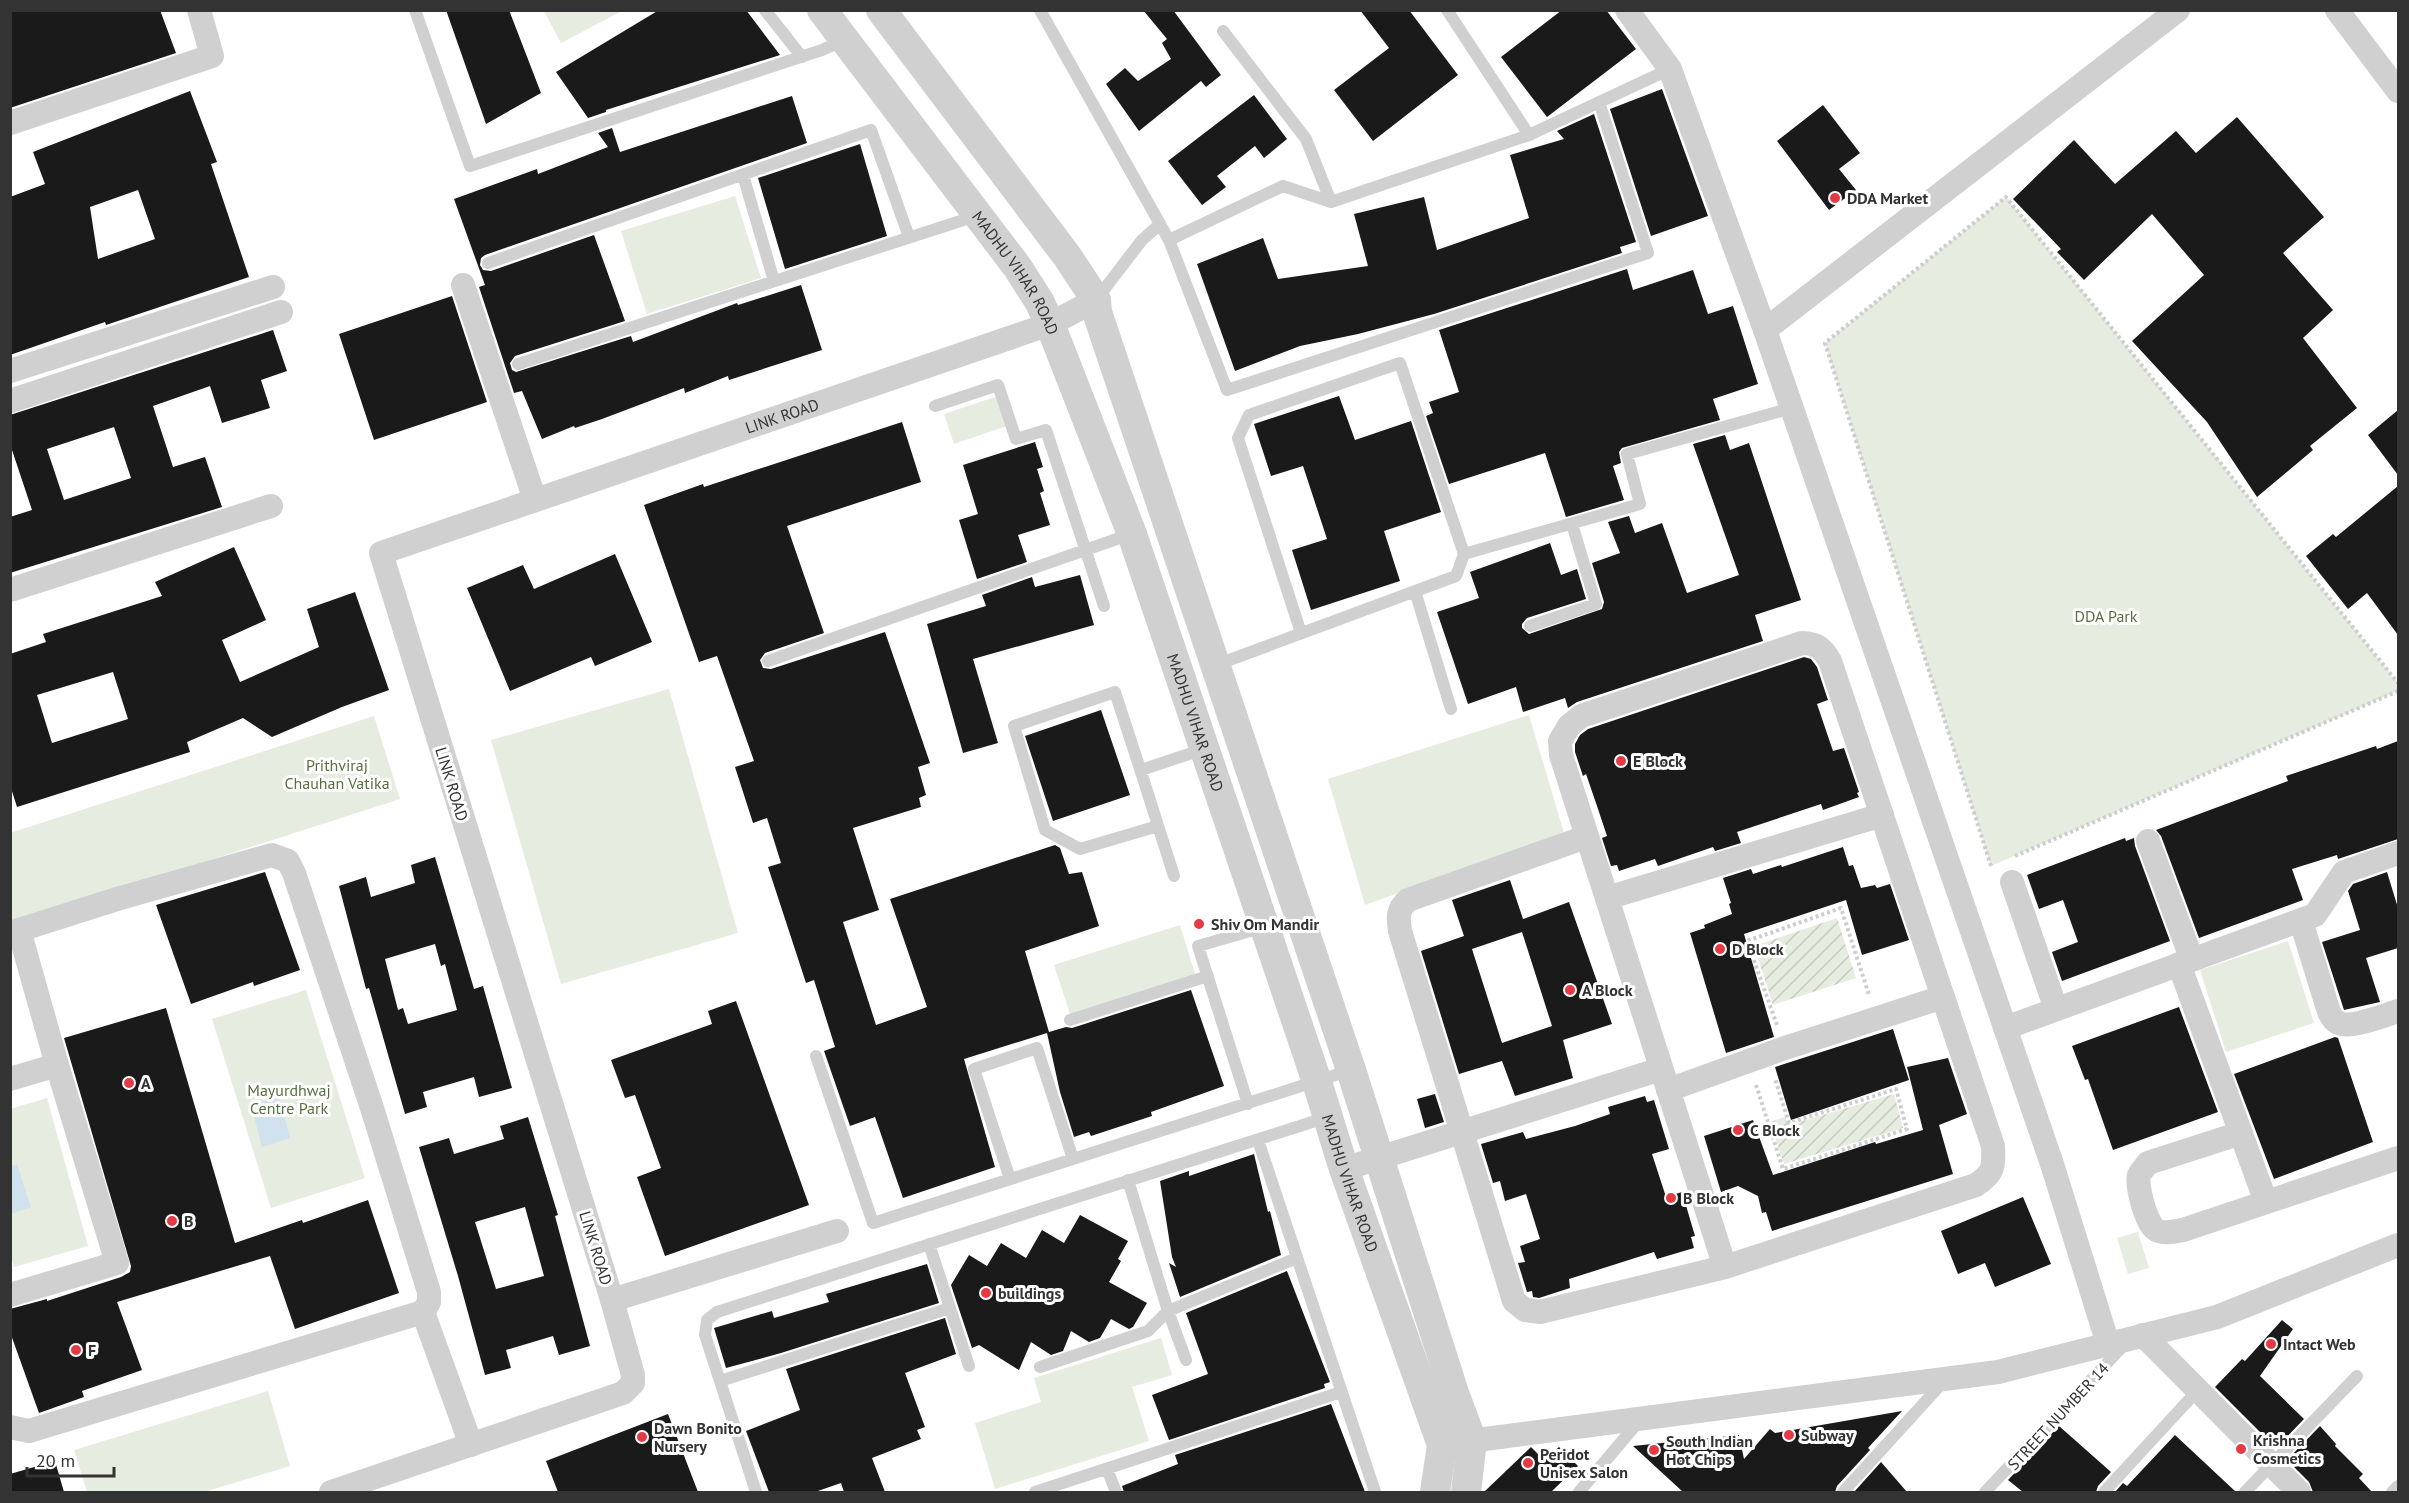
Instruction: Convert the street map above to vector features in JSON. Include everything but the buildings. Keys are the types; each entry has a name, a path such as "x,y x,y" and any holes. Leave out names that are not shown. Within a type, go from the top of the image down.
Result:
{"street":[{"path":"10,123 212,56 199,10"},
{"name":"MADHU VIHAR ROAD","path":"822,10 1018,268 1039,301 1050,324 1132,534 1317,1082 1344,1169 1442,1445 1435,1492"},
{"name":"MADHU VIHAR ROAD","path":"882,10 1067,256 1096,300 1097,312 1351,1070 1454,1393 1472,1441 1466,1492"},
{"path":"1627,10 1670,69 1765,330 2052,1164 2127,1339 2198,1390 2299,1492"},
{"path":"1765,330 2178,10"},
{"path":"2337,10 2398,91"},
{"path":"463,285 535,500"},
{"path":"10,371 273,287"},
{"name":"LINK ROAD","path":"331,1492 623,1393 629,1388 633,1375 612,1300 381,553 1050,324 1096,300"},
{"path":"10,401 281,312"},
{"path":"10,590 271,506"},
{"path":"1586,837 1408,900 1401,905 1398,916 1400,931 1514,1301 1525,1310 1540,1312 1725,1267 1976,1185 1989,1176 1993,1161 1993,1146 1830,661 1823,650 1812,643 1802,643 1581,716 1569,726 1560,741 1561,756 1586,837 1725,1267"},
{"path":"1182,683 1216,665"},
{"path":"1607,898 1882,815"},
{"path":"2148,841 2241,1133 2266,1202"},
{"path":"2005,1028 2315,915 2344,872 2398,853"},
{"path":"10,1295 117,1263 14,931 272,855 288,861 369,1097 429,1292 429,1302 423,1312 29,1431 10,1427"},
{"path":"2007,872 2056,1009"},
{"path":"2301,921 2333,1020 2343,1024 2352,1023 2398,1011"},
{"path":"1344,1169 1462,1132 1767,1055 1943,997"},
{"path":"10,1079 57,1065"},
{"path":"2241,1133 2148,1163 2139,1174 2139,1185 2147,1220 2154,1229 2161,1232 2183,1230 2398,1158"},
{"path":"612,1300 837,1231"},
{"path":"1442,1445 1998,1372 2217,1317 2398,1245"},
{"path":"423,1312 471,1444"}],"lane":[{"path":"415,10 470,166 802,57 844,40"},
{"path":"765,10 802,57"},
{"path":"1040,10 1169,240 1227,390 1648,253 1599,102"},
{"path":"1447,10 1529,135"},
{"path":"1223,31 1306,139 1331,202"},
{"path":"1169,240 1283,186 1331,202 1529,135 1670,69"},
{"path":"488,263 871,130 909,237"},
{"path":"743,175 774,281"},
{"path":"518,364 978,216"},
{"path":"1096,300 1142,240 1160,224"},
{"path":"1216,665 1456,576 1464,554 1400,363 1249,415 1238,438 1302,633"},
{"path":"935,406 998,385 1016,439 1046,430 1104,606"},
{"path":"1464,554 1641,504 1627,454 1792,408"},
{"path":"1530,626 1596,604 1572,524"},
{"path":"768,661 1132,534"},
{"path":"1415,591 1451,709"},
{"path":"1158,826 1080,849 1045,830 1014,726 1115,692 1141,770 1174,876"},
{"path":"1141,770 1205,749"},
{"path":"1248,1104 1198,946 1265,927"},
{"path":"1070,1020 1208,976"},
{"path":"1010,1179 975,1069 1037,1048 1073,1159"},
{"path":"816,1056 873,1223 1351,1070"},
{"path":"756,1492 705,1335 707,1320 717,1312 1328,1117"},
{"path":"1258,1140 1375,1492"},
{"path":"1128,1180 1168,1311 1186,1360"},
{"path":"929,1244 969,1366"},
{"path":"1040,1367 1148,1331 1168,1311 1297,1258"},
{"path":"720,1381 950,1308"},
{"name":"STREET NUMBER 14","path":"1985,1492 2127,1339"},
{"path":"2245,1492 2357,1376"},
{"path":"1843,1492 1947,1379"},
{"path":"2104,1492 2198,1390"},
{"path":"1035,1492 1341,1392"},
{"path":"1579,1492 1640,1419"},
{"path":"1107,1469 1116,1492"},
{"path":"2392,1492 2398,1486"}],"path":[{"path":"2007,872 1991,866 1825,343 2006,197 2398,683"},
{"path":"2013,856 2398,691"},
{"path":"1767,1055 1789,1123 1896,1089 1907,1129 1783,1168 1767,1055 1747,941 1841,908 1877,1019"}],"green space":[{"path":"544,11 622,11 561,43"},
{"path":"735,196 761,278 647,314 621,231"},
{"name":"DDA Park","path":"2006,197 2398,683 2398,691 1991,866 1825,343"},
{"path":"998,396 1007,426 954,444 944,414"},
{"path":"669,689 738,933 561,984 491,740"},
{"path":"1529,715 1564,833 1365,905 1328,779"},
{"name":"Prithviraj Chauhan Vatika","path":"374,716 400,799 11,924 10,833"},
{"path":"1837,918 1856,978 1773,1005 1754,946"},
{"path":"1180,925 1196,977 1071,1017 1054,965"},
{"path":"2288,941 2314,1023 2226,1052 2200,970"},
{"name":"Mayurdhwaj Centre Park","path":"306,990 365,1178 271,1208 212,1019"},
{"path":"1894,1094 1903,1128 1784,1164 1770,1122 1785,1117 1789,1125"},
{"path":"47,1098 88,1246 14,1267 10,1253 10,1109"},
{"path":"2138,1232 2149,1268 2128,1274 2117,1238"},
{"path":"1161,1338 1172,1375 1132,1387 1149,1441 995,1489 975,1423 1041,1402 1034,1378"},
{"path":"268,1391 290,1466 204,1492 87,1492 74,1450"}],"water":[{"path":"279,1096 290,1138 262,1147 251,1105"},
{"path":"17,1164 31,1207 11,1214 11,1166"}],"place":[{"name":"DDA Market","path":"1835,198"},
{"name":"E Block","path":"1621,761"},
{"name":"Shiv Om Mandir","path":"1199,924"},
{"name":"D Block","path":"1720,949"},
{"name":"A Block","path":"1570,990"},
{"name":"A","path":"129,1083"},
{"name":"C Block","path":"1738,1130"},
{"name":"B Block","path":"1671,1198"},
{"name":"B","path":"172,1221"},
{"name":"buildings","path":"986,1293"},
{"name":"Intact Web","path":"2271,1344"},
{"name":"F","path":"76,1350"},
{"name":"Subway","path":"1789,1435"},
{"name":"Dawn Bonito Nursery","path":"642,1437"},
{"name":"Krishna Cosmetics","path":"2241,1449"},
{"name":"South Indian Hot Chips","path":"1654,1450"},
{"name":"Peridot Unisex Salon","path":"1528,1463"}]}
